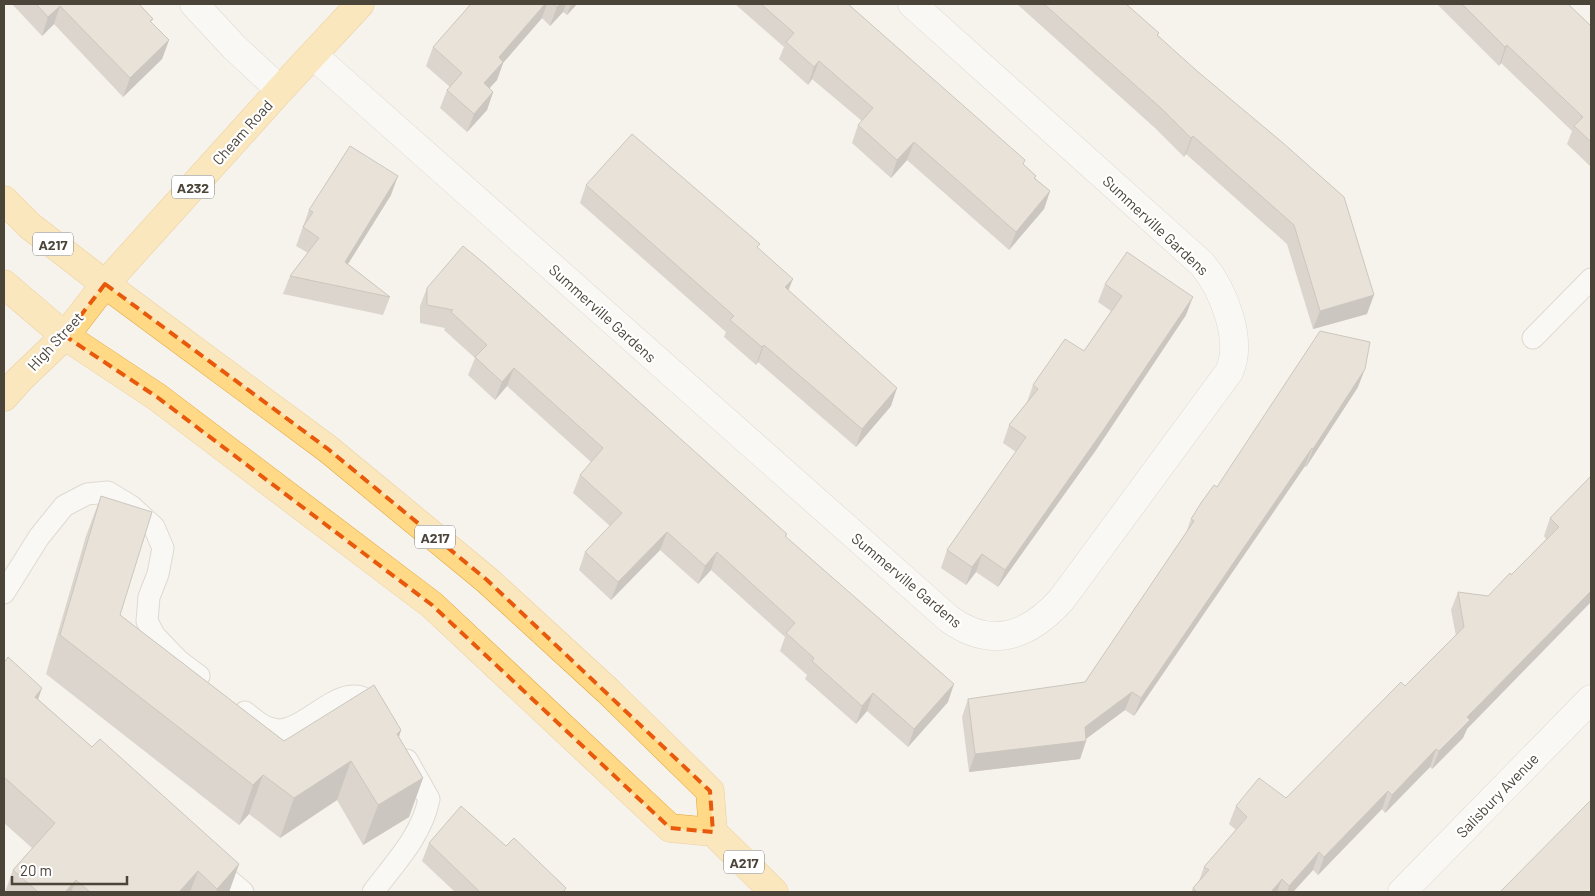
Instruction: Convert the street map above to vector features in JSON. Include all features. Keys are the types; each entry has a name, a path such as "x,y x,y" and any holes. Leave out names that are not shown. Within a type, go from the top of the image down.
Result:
{"highway":[{"name":"Cheam Road","path":"105,284 360,4"},
{"name":"A217","path":"4,200 30,226 105,284 328,449 487,580 608,691 710,791 713,832"},
{"name":"A217","path":"4,284 65,336 157,397 432,605 670,828 713,832 774,892"},
{"name":"High Street","path":"4,397 65,336 105,284"}],"street":[{"path":"194,4 234,47 280,90"},
{"name":"Summerville Gardens","path":"312,55 949,620 975,634 1005,636 1036,624 1050,613 1062,599 1229,372 1233,356 1231,328 1218,287 1202,264 912,4"},
{"name":"Salisbury Avenue","path":"1402,892 1591,699"}],"lane":[{"path":"1533,338 1591,279"},
{"path":"4,592 39,537 64,506 86,494 108,492 131,506 154,527 163,548 158,574 149,597 147,621 154,635 179,661 265,727 279,730 290,728 342,697 359,696 373,705 429,799 426,813 417,833 373,892"},
{"path":"198,853 243,892"}],"highlighted area":[{"path":"105,284 328,449 487,580 710,791 713,832 670,828 432,605 157,397 65,336"}],"building":[{"path":"36,4 139,4 153,19 150,21 169,40 130,78 60,6 48,17"},
{"path":"471,4 545,4 499,57 503,62 484,83 493,92 474,114 447,90 462,73 433,47"},
{"path":"761,4 848,4 1025,160 1023,164 1036,176 1034,178 1050,191 1016,232 914,142 897,160 858,125 873,108 819,61 814,67 786,42 794,33"},
{"path":"1044,4 1126,4 1159,33 1157,35 1197,71 1344,197 1374,295 1320,311 1294,225 1193,136 1191,138 1162,109"},
{"path":"1462,4 1568,4 1591,26 1591,142 1574,126 1583,117 1507,45 1505,47"},
{"path":"632,134 760,244 757,247 793,279 785,287 897,388 862,429 764,345 762,347 730,320 734,316 586,185"},
{"path":"350,146 398,176 345,262 390,297 290,276 319,238 303,227 313,212 309,210"},
{"path":"463,246 787,534 785,536 954,684 914,729 873,693 862,706 812,661 814,658 786,633 795,623 717,552 705,566 667,532 618,582 585,552 622,513 580,475 603,448 514,368 502,382 475,357 487,345 451,312 453,310 427,305 427,288"},
{"path":"1127,252 1193,297 1102,432 1005,570 982,554 972,567 947,550 1026,437 1009,425 1038,389 1033,385 1065,339 1084,351 1122,296 1105,284"},
{"path":"1320,331 1370,342 1365,369 1313,449 1141,698 1132,692 1085,727 1086,741 975,754 968,699 1085,682 1194,521 1191,519 1201,503 1214,485 1217,487"},
{"path":"1591,476 1591,591 1467,717 1470,720 1439,751 1436,749 1392,795 1388,791 1324,857 1319,852 1289,886 1282,879 1271,892 1197,892 1193,888 1209,870 1204,867 1247,817 1236,806 1259,778 1286,798 1401,682 1405,686 1464,627 1458,592 1488,596 1559,527 1550,518"},
{"path":"101,496 152,512 120,615 284,741 374,685 401,730 397,734 423,778 378,805 351,761 294,798 263,775 253,785 60,635"},
{"path":"8,657 42,688 35,697 92,747 100,739 239,864 217,889 198,871 179,892 90,892 76,880 65,892 38,892 13,870 55,823 4,777 4,663"},
{"path":"1591,800 1591,892 1500,892"},
{"path":"461,806 506,846 514,838 566,888 565,892 480,892 429,843"}]}
